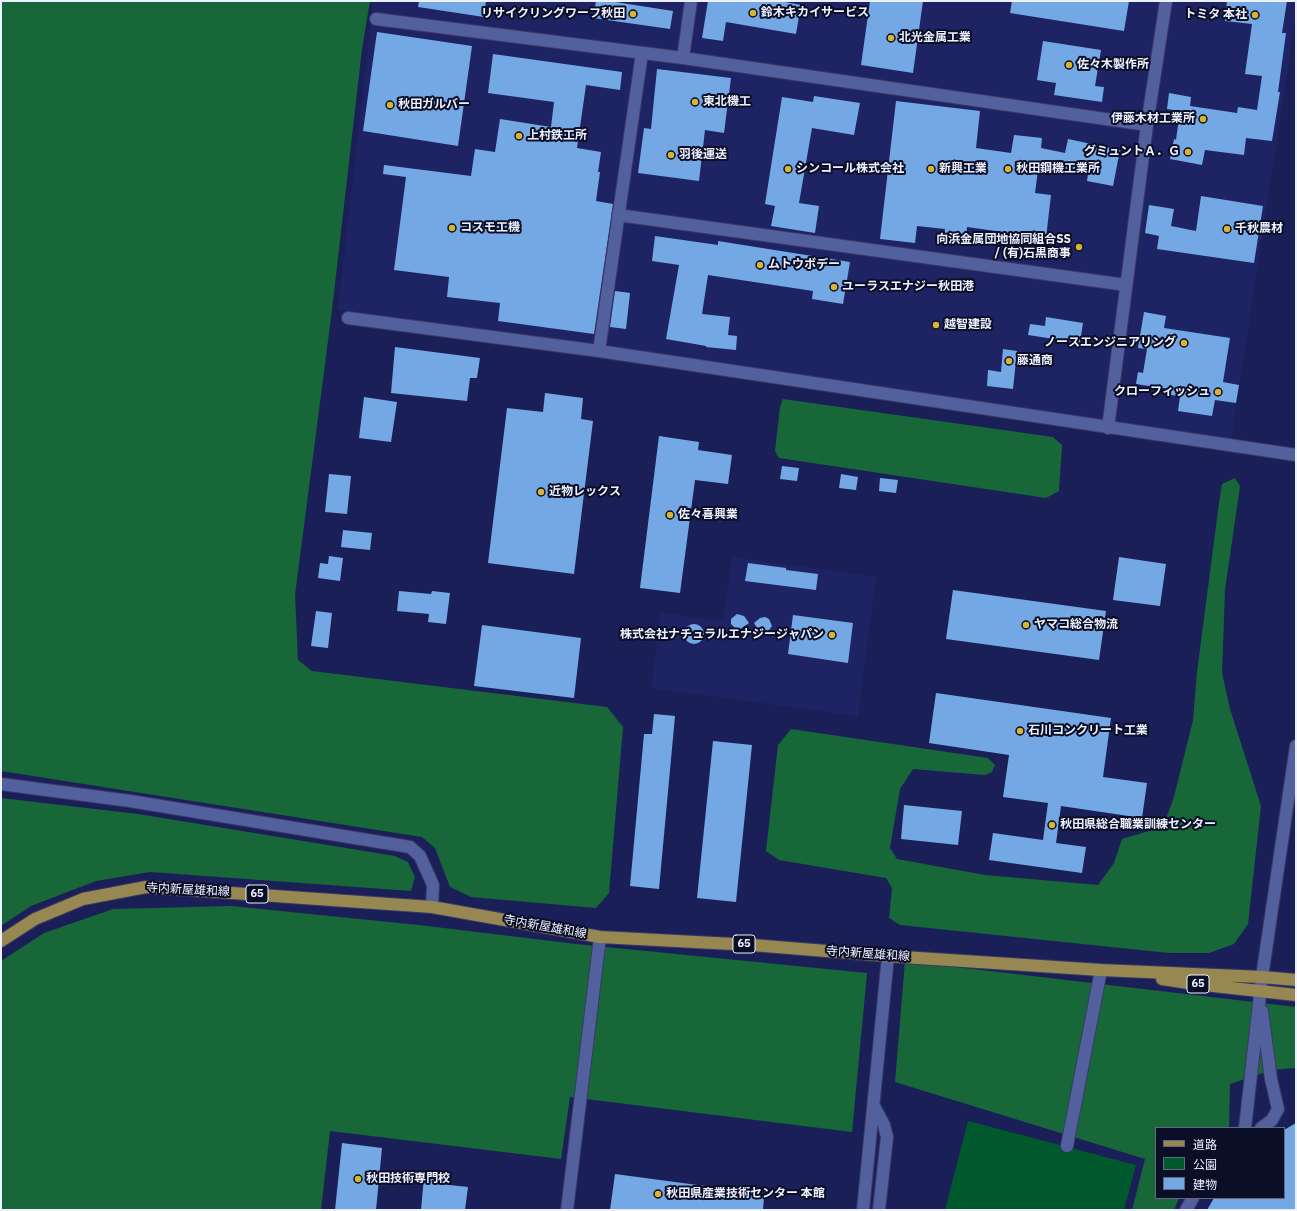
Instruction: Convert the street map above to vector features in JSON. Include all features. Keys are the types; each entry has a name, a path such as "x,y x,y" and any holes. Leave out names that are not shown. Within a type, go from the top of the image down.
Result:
{"main road":[{"name":"寺内新屋雄和線","path":"1,941 35,919 83,899 146,887 432,906 600,937 752,945 888,956 1101,970 1262,976 1296,980"},
{"name":"寺内新屋雄和線","path":"1101,970 1195,984 1296,995"}],"street":[{"path":"683,58 691,1"},
{"path":"1108,428 1147,126 1166,1"},
{"path":"376,19 683,58 1147,126"},
{"path":"599,351 642,53"},
{"path":"618,215 1126,285"},
{"path":"348,318 599,351 1296,455"},
{"path":"1245,1127 1262,976 1296,746"},
{"path":"1,784 130,801 410,847 420,856 433,885 432,906"},
{"path":"567,1210 600,937"},
{"path":"863,1210 888,956"},
{"path":"1067,1146 1101,970"},
{"path":"1260,992 1271,1079 1278,1109 1272,1120 1262,1127"},
{"path":"874,1106 884,1126 887,1137 879,1210"},
{"path":"1186,1210 1192,1199"}],"shaded area":[{"path":"373,1 1296,1 1296,15 1231,440 338,310"},
{"path":"732,557 876,577 858,716 651,688 661,613 723,621"}],"green space":[{"path":"1,1 370,1 362,49 332,310 295,595 298,660 312,671 607,707 623,727 609,893 596,908 471,897 450,887 435,848 422,837 1,771"},
{"path":"783,399 1053,437 1062,445 1059,491 1046,498 779,458 775,451 780,407"},
{"path":"1235,478 1240,486 1225,590 1222,673 1230,709 1261,806 1248,924 1234,944 1209,953 1169,953 900,925 889,918 892,888 886,878 779,860 766,851 778,745 791,729 988,758 995,765 992,772 985,775 913,769 900,789 890,848 897,859 985,875 1098,885 1114,863 1122,839 1163,827 1174,797 1193,720 1197,672 1222,484"},
{"path":"1,798 138,814 395,856 408,862 415,877 411,891 150,872 96,881 31,906 1,926"},
{"path":"231,906 419,925 576,944 867,973 852,1132 570,1097 561,1159 330,1131 321,1210 1,1210 1,961 44,933 113,909"},
{"path":"905,961 1296,1007 1296,1068 1272,1070 1230,1084 1229,1127 1155,1127 1155,1199 1179,1199 1174,1210 1132,1210 1145,1159 895,1082"},
{"path":"968,1121 1136,1165 1124,1210 945,1210"}],"building":[{"path":"419,1 486,1 484,17 418,7"},
{"name":"リサイクリングワーフ秋田","path":"596,1 609,1 673,11 670,29 593,18"},
{"name":"鈴木キカイサービス","path":"708,1 780,1 801,5 796,34 726,22 723,41 702,38"},
{"name":"北光金属工業","path":"870,1 923,1 913,73 861,65"},
{"name":"佐々木製作所","path":"1012,1 1129,1 1124,31 1010,13"},
{"path":"1227,1 1287,1 1282,33 1286,33 1278,92 1280,92 1272,141 1246,138 1244,155 1205,150 1202,165 1170,159 1174,139 1176,140 1180,111 1167,109 1169,93 1191,97 1190,106 1237,113 1238,107 1257,110 1262,76 1245,74 1252,24 1225,21"},
{"name":"秋田ガルバー","path":"377,32 472,46 458,146 363,131"},
{"name":"佐々木製作所","path":"1043,41 1101,50 1095,86 1104,87 1102,102 1054,95 1056,83 1037,80"},
{"path":"493,54 622,72 620,90 586,85 577,148 601,152 596,201 613,204 594,334 498,321 500,303 447,297 449,277 394,270 406,177 383,174 384,165 471,176 475,149 495,152 500,119 551,127 554,102 488,93"},
{"path":"657,69 731,78 724,133 705,130 699,181 638,173 644,128 651,129"},
{"name":"シンコール株式会社","path":"814,96 860,103 854,135 812,128 799,203 819,206 815,233 771,226 775,206 765,204 782,97 813,102"},
{"path":"896,101 980,111 976,148 1011,153 1014,135 1042,138 1041,148 1065,153 1068,139 1120,150 1113,186 1087,181 1088,174 1039,163 1035,193 1051,195 1046,238 967,227 966,240 944,238 945,229 917,226 915,243 880,239"},
{"name":"千秋農材","path":"1201,196 1263,206 1254,263 1157,249 1159,236 1145,233 1149,205 1174,209 1171,226 1196,231"},
{"path":"655,236 718,245 718,241 850,262 843,304 812,299 813,291 708,275 702,314 730,317 728,335 737,336 736,350 706,347 666,339 679,265 652,261"},
{"path":"615,291 630,293 626,329 610,327"},
{"path":"1144,312 1166,316 1164,328 1230,338 1223,382 1239,385 1236,403 1215,400 1212,416 1178,411 1180,396 1170,395 1170,389 1136,384 1138,372 1143,373 1147,349 1138,348"},
{"path":"1046,317 1083,323 1080,343 1028,335 1030,324 1045,326"},
{"path":"395,347 480,358 477,378 470,378 467,401 391,393"},
{"name":"藤通商","path":"1003,349 1017,351 1013,389 987,386 988,370 1001,372"},
{"name":"近物レックス","path":"545,393 583,398 581,419 593,421 574,574 488,563 507,408 543,412"},
{"path":"364,397 397,402 391,442 359,438"},
{"name":"佐々喜興業","path":"659,436 699,442 698,450 732,455 728,484 695,480 680,593 640,588"},
{"path":"782,466 799,468 797,481 780,479"},
{"path":"329,474 351,476 347,514 325,512"},
{"path":"841,474 858,477 856,490 839,488"},
{"path":"880,478 898,480 896,493 879,491"},
{"path":"343,530 372,533 370,550 341,547"},
{"path":"329,556 343,558 340,581 318,578 320,563 328,564"},
{"path":"1119,557 1166,564 1160,606 1113,600"},
{"path":"748,563 818,574 816,590 745,581"},
{"name":"ヤマコ総合物流","path":"953,590 1106,611 1099,660 946,639"},
{"path":"399,591 431,594 432,591 450,593 446,624 428,622 429,614 397,611"},
{"path":"316,611 332,613 328,648 311,646"},
{"path":"737,614 744,616 749,623 740,629 735,628 731,624 731,619"},
{"path":"793,615 853,623 848,663 788,654"},
{"path":"765,617 769,619 772,626 769,630 763,632 758,630 754,623 760,618"},
{"path":"694,624 701,627 704,634 701,641 694,644 687,641 684,634 687,627"},
{"path":"482,625 581,638 574,698 474,686"},
{"path":"936,693 1111,718 1103,777 1147,783 1142,818 1061,806 1056,843 1086,847 1082,873 989,860 993,833 1043,840 1048,803 1003,797 1009,755 929,743"},
{"path":"654,714 675,716 659,889 630,886 644,734 652,734"},
{"path":"713,741 752,745 736,902 697,898"},
{"path":"904,805 962,811 958,845 901,839"},
{"path":"1296,1123 1296,1210 1207,1210 1213,1199 1285,1199 1285,1129"},
{"name":"秋田技術専門校","path":"342,1143 382,1148 376,1210 335,1210"},
{"name":"秋田県産業技術センター 本館","path":"615,1174 705,1186 705,1189 764,1197 763,1210 610,1210"},
{"name":"秋田技術専門校","path":"424,1177 440,1179 440,1184 468,1187 465,1210 421,1210"}],"place":[{"name":"鈴木キカイサービス","path":"753,13"},
{"name":"リサイクリングワーフ秋田","path":"633,14"},
{"name":"トミタ 本社","path":"1255,15"},
{"name":"北光金属工業","path":"891,38"},
{"name":"佐々木製作所","path":"1069,65"},
{"name":"東北機工","path":"695,102"},
{"name":"秋田ガルバー","path":"390,105"},
{"name":"伊藤木材工業所","path":"1203,119"},
{"name":"上村鉄工所","path":"519,136"},
{"name":"グミュントＡ．Ｇ","path":"1188,152"},
{"name":"羽後運送","path":"671,155"},
{"name":"シンコール株式会社","path":"788,169"},
{"name":"新興工業","path":"931,169"},
{"name":"秋田鋼機工業所","path":"1008,169"},
{"name":"コスモ工機","path":"452,228"},
{"name":"千秋農材","path":"1227,229"},
{"name":"向浜金属団地協同組合SS / (有)石黒商事","path":"1079,247"},
{"name":"ムトウボデー","path":"760,265"},
{"name":"ユーラスエナジー秋田港","path":"834,287"},
{"name":"越智建設","path":"936,325"},
{"name":"ノースエンジニアリング","path":"1184,343"},
{"name":"藤通商","path":"1009,361"},
{"name":"クローフィッシュ","path":"1218,392"},
{"name":"近物レックス","path":"541,492"},
{"name":"佐々喜興業","path":"670,515"},
{"name":"ヤマコ総合物流","path":"1026,625"},
{"name":"株式会社ナチュラルエナジージャパン","path":"832,635"},
{"name":"石川コンクリート工業","path":"1020,731"},
{"name":"秋田県総合職業訓練センター","path":"1052,825"},
{"name":"秋田技術専門校","path":"358,1179"},
{"name":"秋田県産業技術センター 本館","path":"658,1194"}]}
